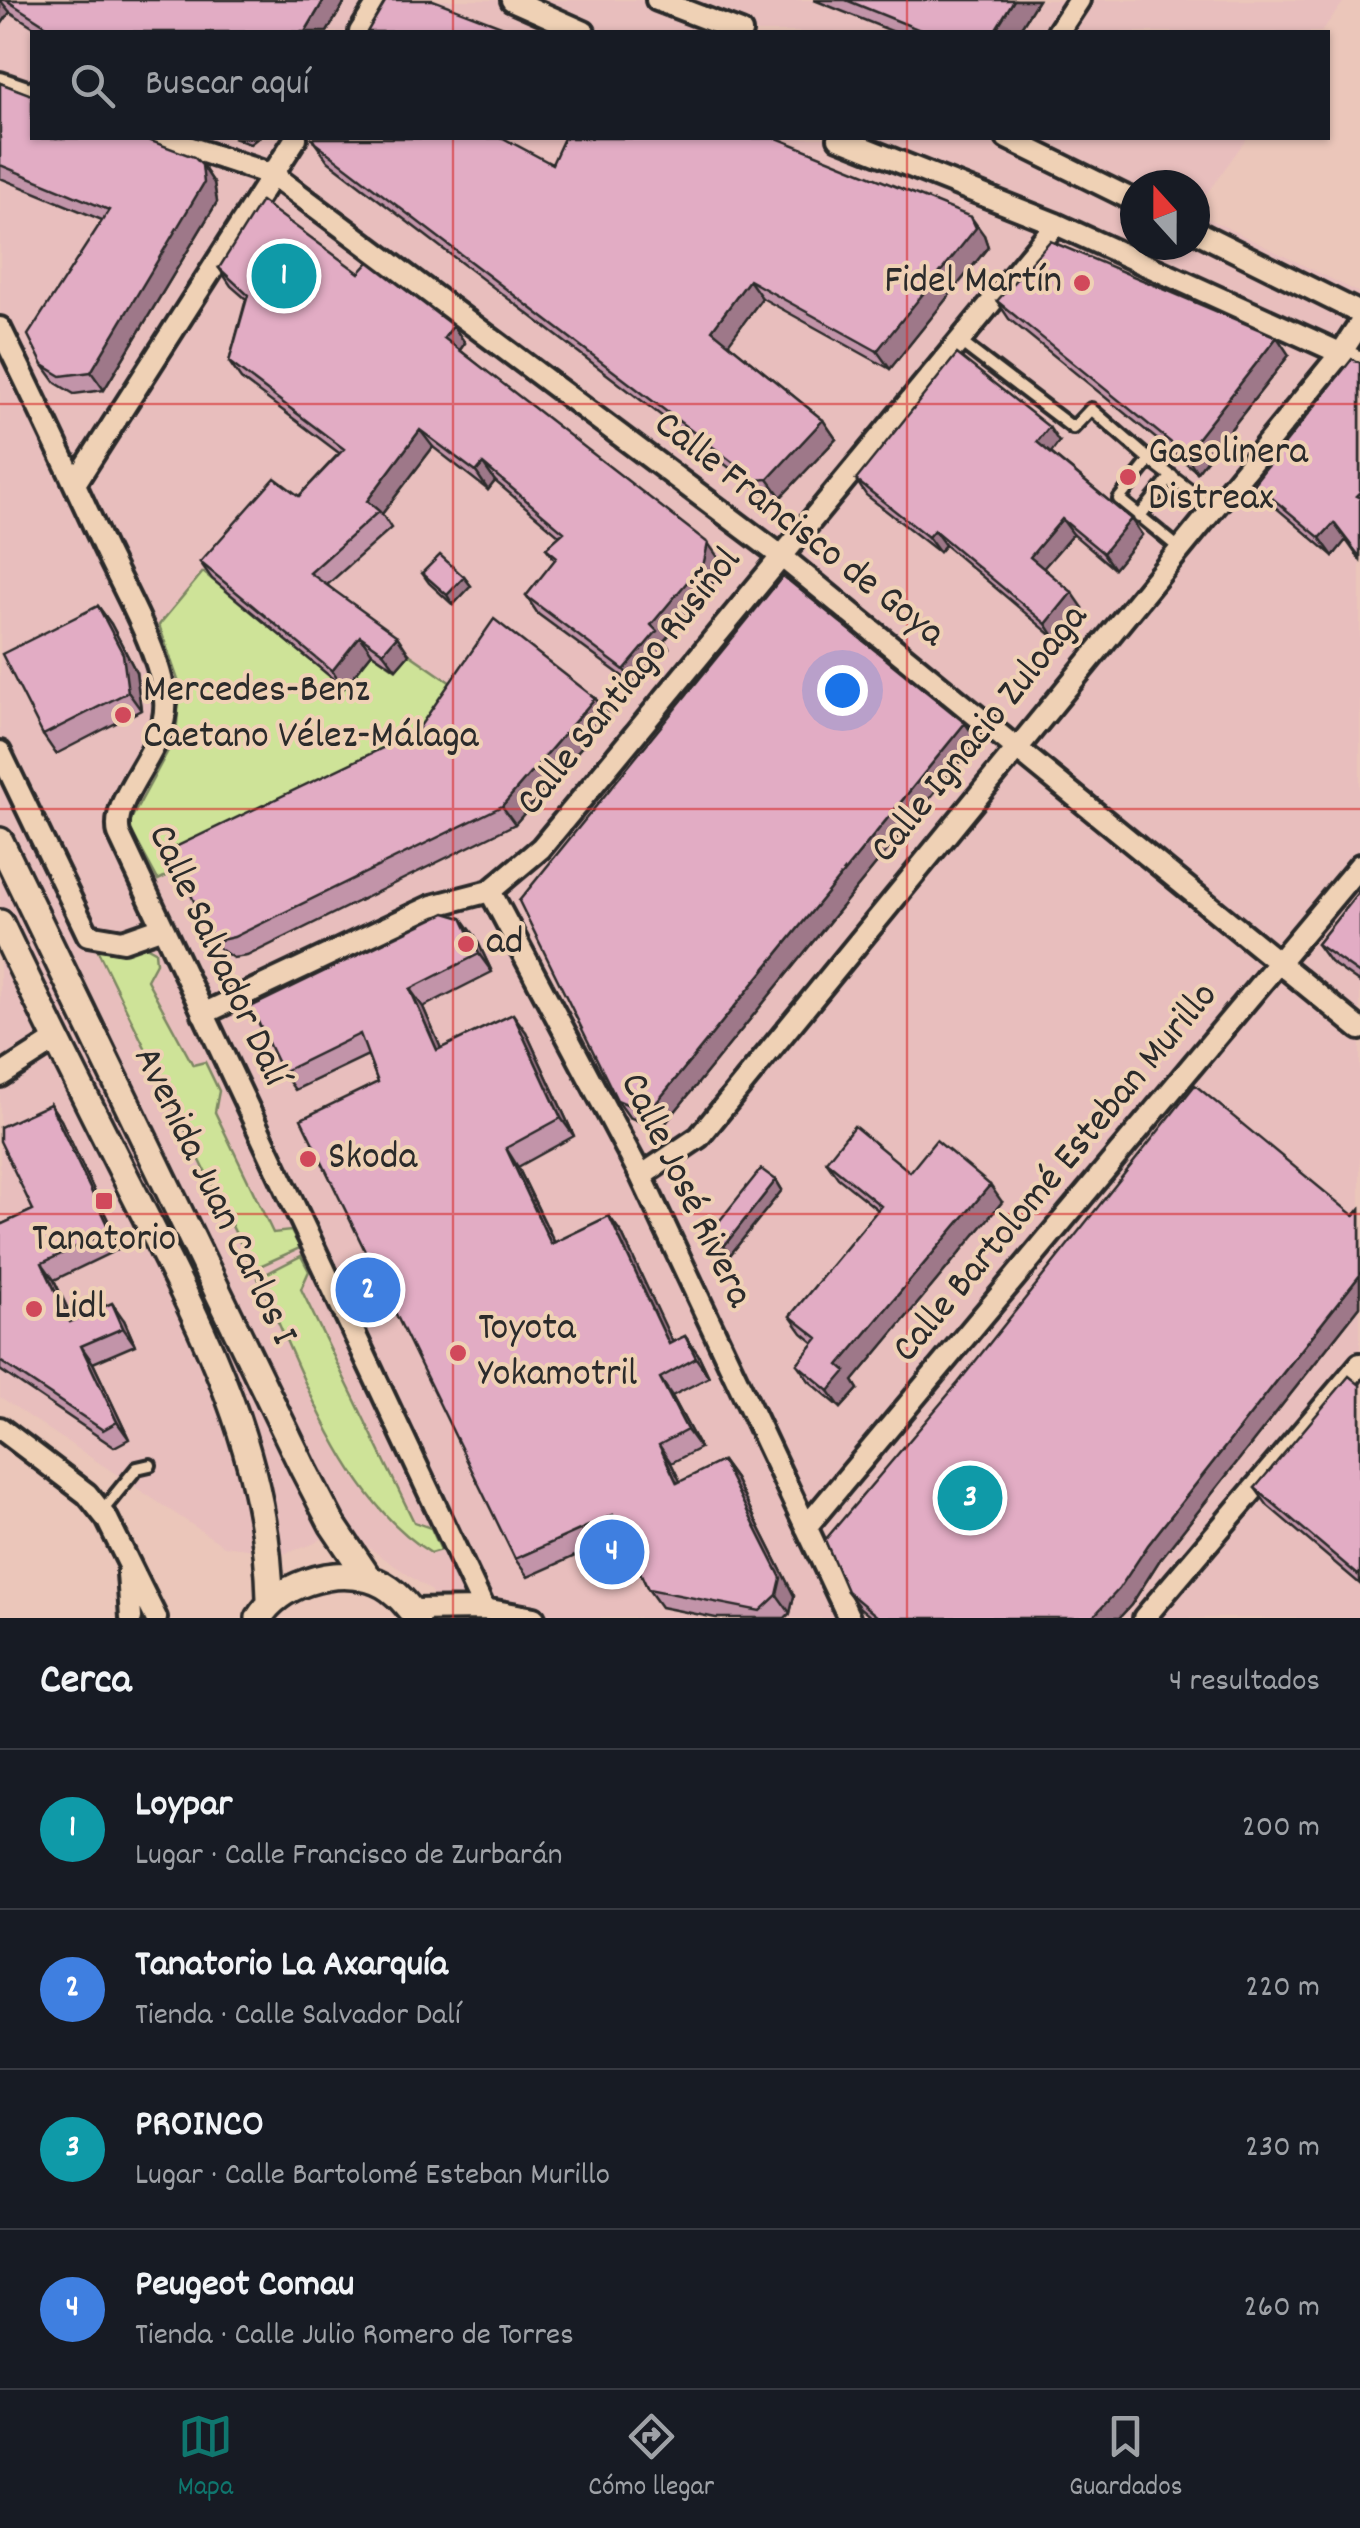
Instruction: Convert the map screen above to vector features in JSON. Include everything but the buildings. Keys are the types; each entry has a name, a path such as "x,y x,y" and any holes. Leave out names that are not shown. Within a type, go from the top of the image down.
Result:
{"street":[{"path":"361,30 380,0"},
{"path":"512,0 580,30"},
{"path":"657,0 736,30"},
{"path":"1059,30 1079,0"},
{"path":"0,83 30,93"},
{"name":"Calle Francisco de Goya","path":"167,140 273,176 781,556 1360,1029"},
{"path":"76,482 295,140"},
{"path":"844,140 1056,224 1350,358"},
{"path":"1012,140 1120,194"},
{"name":"Calle Santiago Rusiñol","path":"204,1014 432,906 490,891 541,848 1056,224"},
{"path":"1210,238 1360,312"},
{"name":"Calle Ignacio Zuloaga","path":"642,1176 700,1137 1213,508 1350,358 1360,324"},
{"name":"Calle Salvador Dalí","path":"0,328 131,604 165,698 166,718 152,754 119,796 119,834 484,1609"},
{"path":"0,752 88,935 123,941 160,928"},
{"name":"Avenida Juan Carlos I","path":"0,841 304,1470 332,1524 369,1579"},
{"name":"Calle Bartolomé Esteban Murillo","path":"806,1527 1360,866"},
{"name":"Calle José Rivera","path":"490,891 642,1176 849,1618"},
{"name":"Avenida Juan Carlos I","path":"0,923 185,1296 252,1456 269,1544 264,1609"},
{"path":"0,1076 56,1040"},
{"path":"1144,1618 1360,1364"},
{"path":"0,1428 87,1494 101,1512 156,1618"},
{"path":"126,1561 131,1618"},
{"path":"264,1609 318,1579 369,1579 395,1592 414,1614 484,1609 534,1618"}],"lane":[{"path":"959,341 1073,428 1092,409 1213,508"},
{"path":"1150,460 1118,499 1180,548"},
{"path":"1140,516 1172,476"},
{"path":"101,1512 137,1468 150,1464"}],"shaded area":[{"path":"0,0 1345,0 1322,30 30,30 30,140 1246,140 1210,189 1210,170 1120,170 1120,260 1210,260 1210,219 1360,293 1360,1618 446,1618 430,1590 362,1543 345,1525 313,1544 283,1554 224,1546 0,1397"}],"green space":[{"path":"203,572 344,688 372,653 395,669 409,654 467,694 428,750 158,880 128,825 176,736 180,686 159,625"},
{"path":"144,945 155,951 156,963 147,980 193,1065 205,1062 219,1091 215,1112 273,1233 291,1231 300,1248 253,1269 96,947 125,950"},
{"path":"301,1256 309,1271 301,1289 414,1522 431,1528 441,1550 431,1553 400,1529 373,1500 349,1466 309,1391 258,1278"}],"place":[{"name":"Loypar","path":"284,276"},
{"name":"Fidel Martín","path":"1082,283"},
{"name":"Gasolinera Distreax","path":"1128,477"},
{"name":"Mercedes-Benz Caetano Vélez-Málaga","path":"123,715"},
{"name":"ad","path":"466,944"},
{"name":"Skoda","path":"308,1159"},
{"name":"Tanatorio","path":"104,1201"},
{"name":"Tanatorio La Axarquía","path":"368,1290"},
{"name":"Lidl","path":"34,1309"},
{"name":"Toyota Yokamotril","path":"458,1353"},
{"name":"PROINCO","path":"970,1498"},
{"name":"Peugeot Comau","path":"612,1552"}]}
